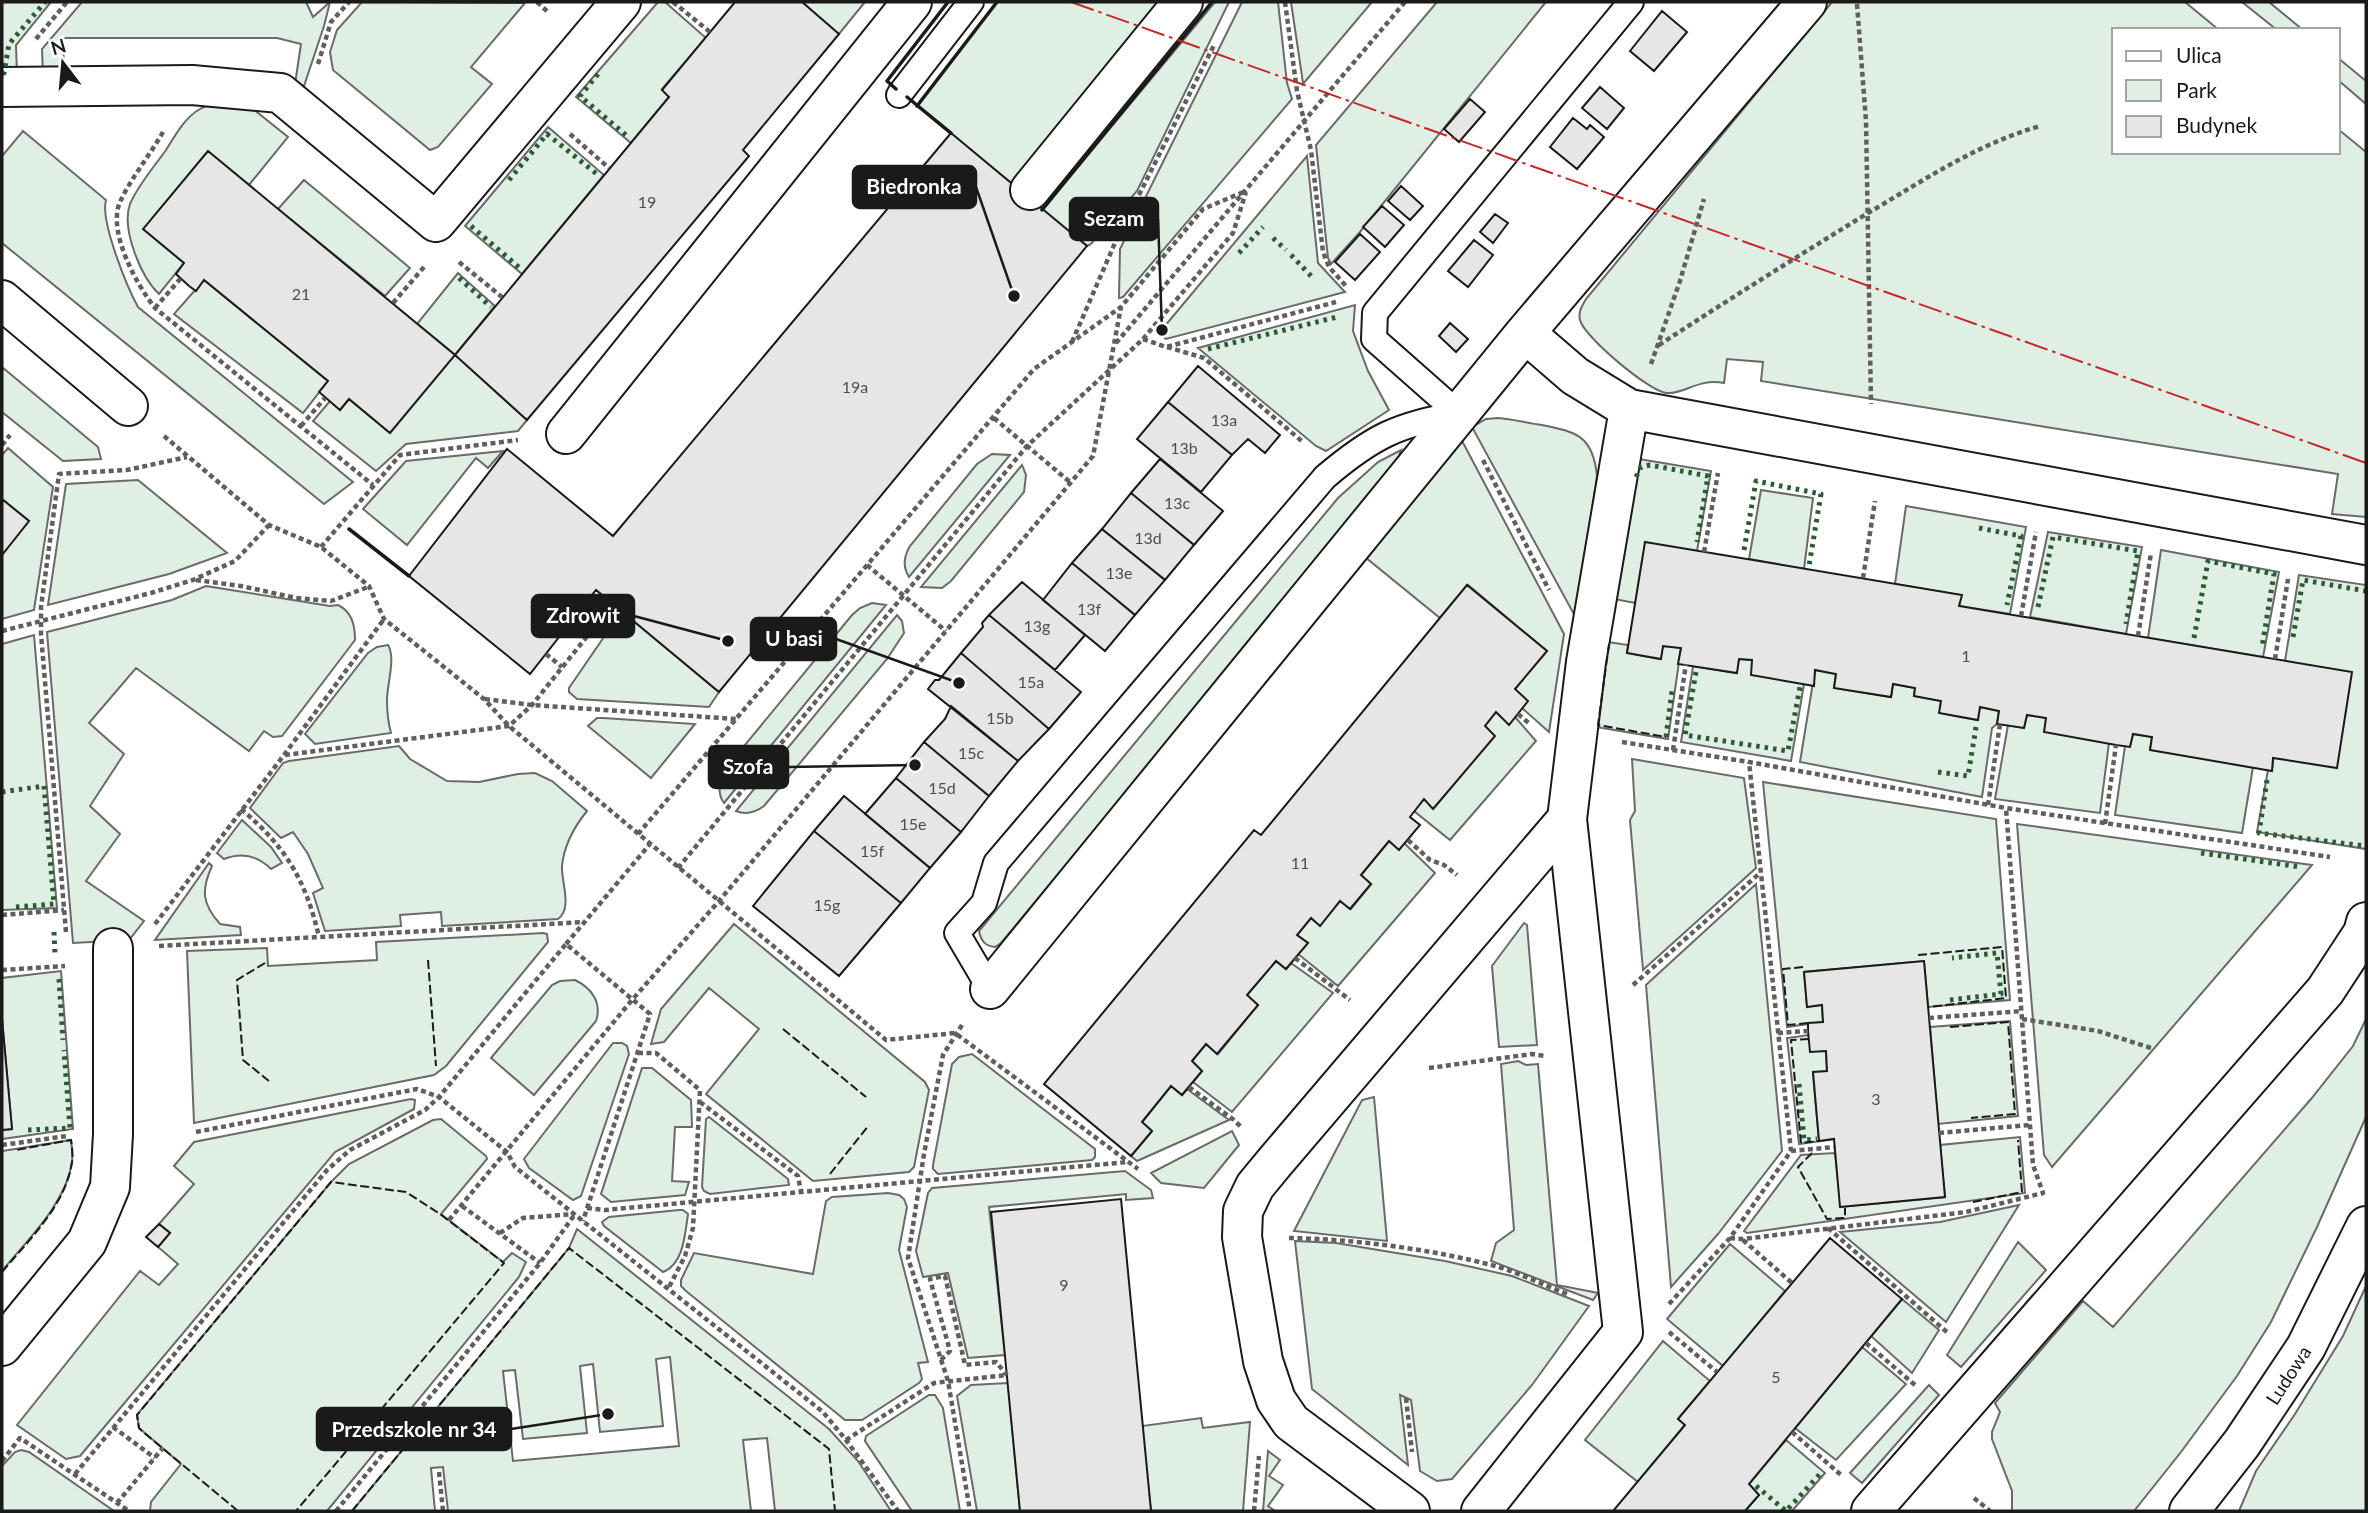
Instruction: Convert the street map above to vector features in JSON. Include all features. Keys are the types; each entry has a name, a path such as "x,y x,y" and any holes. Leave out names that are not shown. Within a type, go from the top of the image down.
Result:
{"street":[{"path":"2,87 192,85 280,93 436,222 621,2"},
{"path":"566,434 912,2"},
{"path":"1030,190 1183,2"},
{"path":"990,989 1525,333 1807,2"},
{"path":"2,300 128,407"},
{"path":"1525,333 1575,376 1629,409 2366,545"},
{"path":"1481,1511 1637,1325 1594,1067 1567,819 1586,662 1629,409"},
{"path":"1410,1511 1291,1422 1276,1400 1263,1361 1242,1237 1243,1211 1255,1186 1395,1018 1567,819"},
{"path":"1871,1511 2325,991 2363,933 2366,922"},
{"path":"2,1346 87,1242 110,1186 125,948"},
{"name":"Ludowa","path":"2191,1511 2242,1443 2306,1347 2328,1308 2366,1226"}],"lane":[{"path":"899,95 971,2"},
{"path":"1459,414 1374,339 1375,313 1631,2"},
{"path":"990,989 957,933 984,903 996,863 1307,496 1335,468 1364,445 1387,433 1422,420 1459,414"}],"path":[{"path":"29,47 67,2"},
{"path":"303,112 331,22 349,2"},
{"path":"673,2 710,32"},
{"path":"1285,2 1297,91 1311,150 1323,252 1329,267 1356,297 1375,313"},
{"path":"1115,344 1405,2"},
{"path":"1857,2 1864,76 1877,455 1863,578"},
{"path":"1071,345 1115,243 1217,38"},
{"path":"192,85 119,208 118,226 126,257 139,288 155,308 373,485"},
{"path":"1629,409 1659,345 1709,183 1702,125"},
{"path":"1659,345 1980,147 2040,126"},
{"path":"638,834 1034,369 1121,307 1203,209 1246,191"},
{"path":"678,868 1027,446 1143,339 1233,233 1246,191"},
{"path":"393,303 420,271"},
{"path":"155,308 181,278"},
{"path":"1166,346 1356,297"},
{"path":"449,1220 1093,456 1121,307"},
{"path":"1143,339 1204,358 1335,468"},
{"path":"301,426 325,398"},
{"path":"128,407 270,525 321,547 369,586 384,619 484,699 509,726 886,1040 956,1033 1138,1169"},
{"path":"1459,414 1552,596"},
{"path":"993,418 1070,483"},
{"path":"1704,552 1726,427"},
{"path":"321,547 400,455 566,434"},
{"path":"2,445 10,435"},
{"path":"188,457 127,470 59,474 41,621 68,951 585,922"},
{"path":"2021,616 2044,486"},
{"path":"2138,636 2159,507"},
{"path":"2,631 193,580 235,561 270,525"},
{"path":"2276,659 2296,534"},
{"path":"867,565 946,631"},
{"path":"193,580 241,586 296,598 331,601 369,586"},
{"path":"284,755 509,726 532,705 613,604"},
{"path":"125,948 284,755 384,619"},
{"path":"546,654 562,667"},
{"path":"1673,750 1686,664"},
{"path":"484,699 532,705 736,719"},
{"path":"1988,805 2000,724"},
{"path":"1576,735 1749,762 2006,808 2330,857"},
{"path":"2105,824 2116,745"},
{"path":"1637,1325 1667,1306 1730,1238 1791,1151 1749,762"},
{"path":"1730,1238 1743,1240 1966,1212 2043,1194 2033,1165 2006,808"},
{"path":"241,809 276,841 289,861 309,903 318,937"},
{"path":"1408,840 1430,860 1444,865"},
{"path":"75,1474 327,1170 350,1150 425,1110 439,1097 650,844"},
{"path":"1588,1013 1639,981 1760,873"},
{"path":"2,915 64,910"},
{"path":"566,944 650,1014 583,1221"},
{"path":"1295,958 1340,992"},
{"path":"2,970 69,965"},
{"path":"970,1511 948,1381 908,1258 943,1055 956,1033 990,989"},
{"path":"1929,1018 2022,1011"},
{"path":"2022,1019 2098,1031 2154,1049"},
{"path":"1777,1033 1808,1031"},
{"path":"638,1053 656,1053 700,1090 695,1201 690,1243 668,1289"},
{"path":"1429,1068 1532,1054 1594,1067"},
{"path":"1189,1087 1234,1119"},
{"path":"196,1132 417,1089 439,1097 507,1152 515,1167 823,1412 898,1511"},
{"path":"700,1102 798,1176 801,1192"},
{"path":"1939,1133 2030,1125"},
{"path":"2,1145 72,1136"},
{"path":"1791,1151 1834,1147"},
{"path":"587,1208 606,1210 1127,1162"},
{"path":"461,1205 540,1264"},
{"path":"500,1233 523,1218 575,1214"},
{"path":"336,1511 540,1264 575,1214"},
{"path":"1828,1228 1948,1333"},
{"path":"1242,1237 1328,1238 1444,1255 1497,1267 1637,1325 1717,1372"},
{"path":"1743,1240 1792,1283"},
{"path":"846,1440 934,1383 1007,1375 996,1362 965,1365 945,1276 930,1279 950,1351 941,1360"},
{"path":"1866,1343 1915,1385"},
{"path":"113,1427 155,1458"},
{"path":"1792,1432 1839,1473"},
{"path":"2,1461 20,1438 128,1511"},
{"path":"117,1503 162,1449"},
{"path":"439,1472 443,1511"},
{"path":"1974,1498 1990,1511"}],"green space":[{"path":"2,2 51,2 16,45 17,75 2,75"},
{"path":"82,2 306,2 313,17 330,2 304,86 295,84 301,44 277,38 64,38 63,75 43,76 42,49"},
{"path":"362,2 525,3 471,67 492,84 438,147 430,150 333,70 330,52 337,30"},
{"path":"658,2 665,2 706,38 662,89 669,97 631,143 576,97"},
{"path":"802,2 865,2 839,34"},
{"path":"997,2 1164,2 1017,189 917,106"},
{"path":"1215,2 1229,2 1137,191 1087,246 1042,210"},
{"path":"1242,2 1278,2 1287,83 1292,99 1123,297 1119,298 1120,249"},
{"path":"1291,2 1372,2 1303,84 1303,83"},
{"path":"1437,2 1546,2 1360,232 1331,264 1328,258 1316,145"},
{"path":"1832,2 2185,2 2217,28 2112,28 2112,154 2340,154 2340,131 2366,152 2366,517 2332,514 2338,474 1761,381 1763,362 1727,359 1724,383 1699,384 1679,392 1666,393 1632,374 1584,328 1580,312 1586,299"},
{"path":"2242,2 2269,2 2301,28 2274,28"},
{"path":"2340,60 2366,81 2366,104 2340,82"},
{"path":"211,105 248,105 288,137 249,185 144,229 184,263 159,294 140,265 130,239 128,214 133,197 180,128 194,113"},
{"path":"548,127 604,175 522,274 465,226"},
{"path":"23,131 106,200 105,210 111,238 121,270 138,307 353,482 324,504 2,243 2,156"},
{"path":"1307,156 1318,263 1345,292 1166,339 1159,333"},
{"path":"304,180 410,268 385,296 278,209"},
{"path":"458,273 495,306 455,355 417,324"},
{"path":"204,280 328,381 303,413 174,314"},
{"path":"1355,305 1353,331 1368,371 1389,410 1326,451 1316,446 1198,348"},
{"path":"455,355 527,420 518,431 406,444 376,471 313,421 330,401 340,410 349,399 389,432"},
{"path":"2,367 98,447 101,459 63,461 2,412"},
{"path":"1498,418 1565,430 1581,438 1592,452 1597,476 1576,618 1472,427 1486,419"},
{"path":"1460,437 1564,634 1549,732 1522,708 1515,689 1547,651 1468,585 1440,618 1365,557"},
{"path":"8,448 53,487 34,610 2,619 2,555 29,521 2,499 2,455"},
{"path":"1401,450 1389,474 1001,943 995,947 986,944 979,931 1338,498 1378,462"},
{"path":"503,451 488,468 476,458 407,545 363,509 406,461"},
{"path":"992,454 1010,455 909,577 905,561 910,546 977,464"},
{"path":"1639,459 1711,471 1697,551 1635,603 1614,599"},
{"path":"1022,465 1026,475 1024,492 951,581 942,588 921,587"},
{"path":"138,480 227,553 169,574 48,605 66,484"},
{"path":"1761,490 1813,498 1804,569 1749,559"},
{"path":"1906,506 2026,527 2010,614 1959,606 1961,595 1895,584"},
{"path":"2048,532 2142,547 2126,634 2030,617"},
{"path":"2161,550 2279,572 2263,657 2148,638"},
{"path":"2299,575 2366,585 2366,849 2257,832 2268,770 2272,770"},
{"path":"206,586 330,606 338,605 347,611 352,620 355,640 282,736 273,737 264,731 249,751 136,668 89,723 124,754 90,806 120,834 86,881 144,921 129,940 73,943 47,632 172,600"},
{"path":"872,603 886,605 724,803 720,786 726,768 852,615"},
{"path":"897,615 902,621 904,633 887,659 764,806 751,812 736,811"},
{"path":"629,617 719,692 709,707 577,699 569,692 569,688 606,634 614,634"},
{"path":"34,635 57,908 2,910 2,644"},
{"path":"1608,642 1628,645 1627,653 1660,659 1663,646 1681,648 1668,739 1596,727"},
{"path":"388,645 391,664 387,704 391,733 315,744 305,734 368,653 377,647"},
{"path":"1739,659 1752,660 1804,684 1791,761 1681,742 1693,666 1736,673"},
{"path":"1815,670 1836,674 1834,688 1891,697 1893,684 1915,688 1914,696 1941,701 1940,713 1977,720 1980,707 1999,711 1997,724 1992,728 1982,797 1800,762"},
{"path":"1496,712 1515,717 1536,741 1450,840 1414,811 1424,799 1434,808 1494,736 1485,726"},
{"path":"2027,715 2046,718 2109,743 2100,813 1995,799 2008,725 2024,728"},
{"path":"597,718 695,724 651,778 588,726"},
{"path":"2133,734 2152,737 2150,750 2253,767 2242,833 2115,815 2125,746 2130,746"},
{"path":"399,746 410,759 447,781 479,782 535,773 552,781 587,811 574,830 565,851 562,866 566,902 558,919 442,926 441,912 400,915 401,926 325,931 313,893 323,888 308,854 293,832 281,838 250,808 283,763"},
{"path":"1632,759 1744,778 1756,868 1643,970 1630,820 1635,811"},
{"path":"1763,782 1996,819 2010,1000 1928,1007 1924,961 1804,972 1807,1006 1822,1005 1823,1022 1787,1027"},
{"path":"242,820 271,847 282,863 271,869 249,856 224,859 217,853"},
{"path":"2017,824 2312,865 2052,1167 2044,1155"},
{"path":"1389,841 1404,843 1435,873 1338,986 1298,954 1308,943 1297,935 1311,918 1320,925 1340,901 1351,909 1371,884 1361,875"},
{"path":"209,863 212,866 206,882 205,897 210,910 220,924 240,927 241,935 155,940"},
{"path":"1756,884 1782,1151 1718,1234 1671,1287 1646,985"},
{"path":"1524,923 1527,925 1537,1045 1499,1047 1492,966"},
{"path":"734,924 925,1082 929,1090 914,1167 909,1172 813,1181 706,1094 759,1029 709,988 664,1042 651,1044 661,1009"},
{"path":"547,934 548,942 446,1066 434,1075 194,1123 187,951 267,948 268,966 377,960 376,942"},
{"path":"1276,961 1286,969 1291,963 1333,993 1232,1112 1193,1082 1202,1071 1192,1061 1206,1044 1218,1054 1258,1005 1247,995"},
{"path":"61,971 73,1129 2,1139 2,1130 12,1129 2,1019 2,978"},
{"path":"575,980 586,987 594,997 598,1008 596,1021 534,1095 491,1058 552,985 560,981"},
{"path":"2366,1019 2366,1117 2271,1322 2237,1376 2134,1511 2012,1511 2012,1491 1992,1439 2000,1412 1995,1403 2083,1301 2113,1327 2311,1099 2353,1046"},
{"path":"2010,1021 2018,1116 1938,1124 1930,1027"},
{"path":"1809,1035 1826,1051 1827,1071 1813,1073 1819,1140 1834,1139 1799,1144 1787,1038"},
{"path":"613,1043 627,1046 629,1054 581,1196 573,1200 529,1168 524,1159"},
{"path":"972,1054 1095,1149 1095,1157 1092,1160 938,1174 933,1165 952,1064 959,1057"},
{"path":"1518,1061 1526,1065 1538,1064 1557,1285 1598,1293 1593,1300 1491,1261 1496,1243 1514,1230 1501,1064"},
{"path":"642,1068 652,1068 691,1100 692,1127 675,1127 672,1181 689,1182 685,1195 611,1202 601,1194"},
{"path":"1171,1086 1182,1095 1187,1089 1229,1120 1137,1161 1131,1156 1152,1131 1142,1122"},
{"path":"1374,1097 1387,1241 1294,1231 1362,1100"},
{"path":"415,1100 414,1109 335,1152 80,1456 66,1459 17,1425 140,1271 159,1285 178,1264 158,1247 170,1233 159,1224 194,1184 174,1166 194,1142"},
{"path":"709,1117 788,1179 789,1185 710,1194 704,1191 702,1187 706,1119"},
{"path":"441,1119 487,1159 441,1214 503,1262 512,1253 526,1262 519,1277 327,1511 150,1511 151,1502 181,1464 139,1428 137,1415 331,1182 349,1164 433,1120"},
{"path":"1232,1131 1239,1145 1204,1188 1161,1183 1151,1173"},
{"path":"2020,1137 2025,1193 1747,1233 1744,1231 1801,1155 1835,1153 1841,1207 1945,1197 1940,1145"},
{"path":"71,1140 72,1162 62,1192 44,1221 2,1271 2,1151"},
{"path":"1125,1171 1151,1190 1153,1198 1126,1200 1126,1194 989,1207 1005,1355 968,1358 948,1273 923,1277 916,1251 928,1193 932,1188"},
{"path":"888,1193 899,1195 907,1207 899,1250 928,1362 918,1363 922,1379 919,1383 862,1420 845,1420 686,1291 681,1286 681,1280 694,1253 813,1274 826,1201 832,1197"},
{"path":"2019,1205 1946,1322 1840,1232 1940,1222"},
{"path":"683,1210 688,1214 682,1247 675,1262 663,1272 602,1222 609,1217"},
{"path":"577,1229 829,1429 858,1461 891,1511 775,1511 767,1438 743,1440 751,1511 448,1511 443,1467 431,1468 435,1511 352,1511 569,1248","holes":["670,1357 679,1446 513,1461 503,1371 515,1370 523,1439 587,1433 580,1366 593,1364 600,1432 663,1426 656,1359"]},
{"path":"1295,1241 1336,1243 1445,1261 1512,1276 1589,1306 1532,1385 1452,1479 1437,1481 1420,1471 1411,1400 1400,1395 1408,1465 1312,1389"},
{"path":"2018,1242 2046,1270 1961,1367 1947,1355"},
{"path":"1730,1244 1785,1291 1723,1366 1667,1319"},
{"path":"2366,1286 2366,1511 2239,1511 2256,1471 2343,1336"},
{"path":"1902,1299 1939,1330 1912,1373 1871,1336"},
{"path":"1663,1341 1710,1381 1678,1419 1685,1425 1638,1482 1585,1440"},
{"path":"1862,1347 1906,1384 1836,1460 1795,1428"},
{"path":"1008,1383 1020,1511 977,1511 957,1396 971,1385"},
{"path":"1929,1385 1939,1395 1862,1483 1850,1473"},
{"path":"929,1395 935,1395 943,1408 960,1511 912,1511 865,1441 866,1436"},
{"path":"1201,1418 1203,1428 1250,1422 1243,1511 1151,1511 1142,1426"},
{"path":"1786,1440 1825,1473 1792,1511 1745,1511 1759,1495 1749,1484"},
{"path":"1268,1451 1280,1460 1269,1476 1283,1485 1268,1506 1275,1511 1263,1511"},
{"path":"15,1452 29,1452 114,1511 2,1511 2,1466"}],"building":[{"path":"735,2 802,2 839,34 743,150 749,156 527,420 455,355 669,97 662,90"},
{"path":"1662,11 1687,32 1654,71 1630,51"},
{"path":"1600,87 1624,108 1607,129 1582,108"},
{"path":"1470,99 1485,112 1459,142 1444,129"},
{"path":"1573,118 1587,129 1590,125 1604,137 1577,169 1550,147"},
{"path":"951,133 1087,246 719,692 596,590 530,674 409,576 507,449 613,536"},
{"path":"208,151 455,355 390,433 349,399 340,410 319,392 328,381 204,280 196,291 189,286 176,274 184,263 143,229"},
{"path":"1401,186 1423,206 1410,220 1388,201"},
{"path":"1382,206 1404,225 1385,247 1363,227"},
{"path":"1495,214 1508,223 1493,243 1480,232"},
{"path":"1360,234 1380,252 1355,280 1335,262"},
{"path":"1474,240 1493,255 1468,287 1448,271"},
{"path":"1450,323 1468,339 1456,352 1439,336"},
{"path":"1198,366 1280,435 1265,453 1248,439 1232,455 1168,402"},
{"path":"1168,402 1232,455 1201,492 1137,439"},
{"path":"1160,459 1223,511 1194,545 1131,493"},
{"path":"1131,493 1194,545 1165,580 1102,529"},
{"path":"2,499 29,521 2,555"},
{"path":"1102,529 1165,580 1135,615 1072,563"},
{"path":"1645,542 1962,595 1959,606 2352,672 2337,768 2273,758 2272,771 2150,750 2152,737 2133,734 2130,747 2116,745 2044,732 2046,718 2027,715 2024,728 1997,724 1999,711 1980,707 1978,720 1939,713 1941,701 1914,696 1915,688 1893,684 1891,697 1834,688 1836,674 1815,670 1814,686 1751,675 1752,660 1739,659 1737,673 1678,664 1681,648 1663,646 1661,659 1627,653"},
{"path":"1072,563 1135,615 1105,651 1043,600"},
{"path":"1022,582 1085,635 1055,670 989,615"},
{"path":"1467,585 1547,651 1515,689 1528,701 1509,725 1496,712 1485,726 1495,736 1433,809 1424,799 1410,817 1420,825 1399,850 1389,841 1361,875 1371,884 1350,909 1340,901 1320,926 1311,918 1297,935 1308,943 1286,969 1276,961 1247,995 1258,1005 1217,1054 1206,1044 1192,1061 1202,1071 1182,1095 1171,1086 1142,1122 1152,1131 1131,1156 1044,1084 1254,830 1261,835"},
{"path":"989,615 1081,692 1049,729 961,653 983,627 982,623"},
{"path":"961,653 1049,729 1018,761 928,689"},
{"path":"951,706 1018,761 989,796 924,742 945,719"},
{"path":"924,742 989,796 961,832 896,778"},
{"path":"896,778 961,832 930,868 865,814"},
{"path":"844,796 930,868 901,903 814,831"},
{"path":"814,831 901,903 839,976 753,906"},
{"path":"1924,961 1945,1197 1840,1207 1834,1139 1819,1141 1813,1072 1827,1071 1826,1051 1810,1052 1808,1031 1808,1023 1823,1022 1822,1005 1807,1007 1804,972"},
{"path":"2,1019 12,1129 2,1130"},
{"path":"1121,1199 1151,1511 1020,1511 991,1212"},
{"path":"159,1224 170,1233 158,1247 146,1237"},
{"path":"1830,1238 1902,1299 1749,1484 1759,1495 1745,1511 1613,1511 1685,1425 1678,1419"}],"hedge":[{"path":"2,73 9,44 45,2"},
{"path":"598,74 580,96 626,135"},
{"path":"509,180 547,134 598,175"},
{"path":"471,226 521,269"},
{"path":"1239,253 1263,227"},
{"path":"1273,238 1286,250"},
{"path":"1291,255 1314,279"},
{"path":"459,278 491,307"},
{"path":"1208,349 1337,317"},
{"path":"1636,477 1641,467 1650,465 1708,476 1697,542"},
{"path":"1744,550 1756,481 1821,494 1809,566"},
{"path":"1979,528 2021,536 2007,605"},
{"path":"2038,607 2053,537 2138,551 2126,624"},
{"path":"2194,638 2208,561 2274,574 2262,647"},
{"path":"2293,637 2303,580 2366,591"},
{"path":"1696,672 1685,735 1788,751 1800,687"},
{"path":"1666,737 1672,691"},
{"path":"1938,772 1968,776 1976,727"},
{"path":"2267,780 2259,833 2366,846"},
{"path":"2,792 44,786 54,904 16,907"},
{"path":"2201,853 2301,867"},
{"path":"54,932 55,955"},
{"path":"1950,1000 2001,994 1997,953 1952,958"},
{"path":"59,979 63,1040"},
{"path":"28,1130 70,1128 64,1050"},
{"path":"1799,1084 1804,1140 1817,1139"},
{"path":"1756,1486 1786,1511 1820,1474"}],"fence":[{"path":"1609,644 1598,725 1666,737"},
{"path":"1918,955 2002,947 2006,998 1928,1007"},
{"path":"428,960 436,1066"},
{"path":"265,963 237,980 243,1060 269,1081"},
{"path":"1803,967 1783,969 1788,1025 1808,1023"},
{"path":"1950,1027 2008,1022 2015,1114 1971,1118"},
{"path":"783,1029 866,1097"},
{"path":"1809,1039 1791,1040 1801,1143 1819,1141"},
{"path":"830,1174 869,1125"},
{"path":"2,1272 54,1208 68,1178 72,1162 71,1140 16,1150"},
{"path":"1973,1202 2022,1192 2018,1140"},
{"path":"1812,1153 1798,1167 1827,1219 1845,1218 1845,1208"},
{"path":"238,1511 143,1432 139,1428 137,1415 331,1182 406,1192 440,1214 504,1263 296,1511"},
{"path":"352,1511 569,1248 829,1449 835,1511"}],"wall":[{"path":"896,89 887,81 948,2"},
{"path":"917,106 997,2"},
{"path":"1042,210 1212,2"},
{"path":"907,97 951,133"},
{"path":"349,529 409,576"}],"power":[{"path":"1071,2 2366,463"}],"place":[{"name":"Biedronka","path":"1014,296"},
{"name":"Sezam","path":"1162,330"},
{"name":"Zdrowit","path":"728,641"},
{"name":"U basi","path":"959,683"},
{"name":"Szofa","path":"915,765"},
{"name":"Przedszkole nr 34","path":"608,1414"}]}
